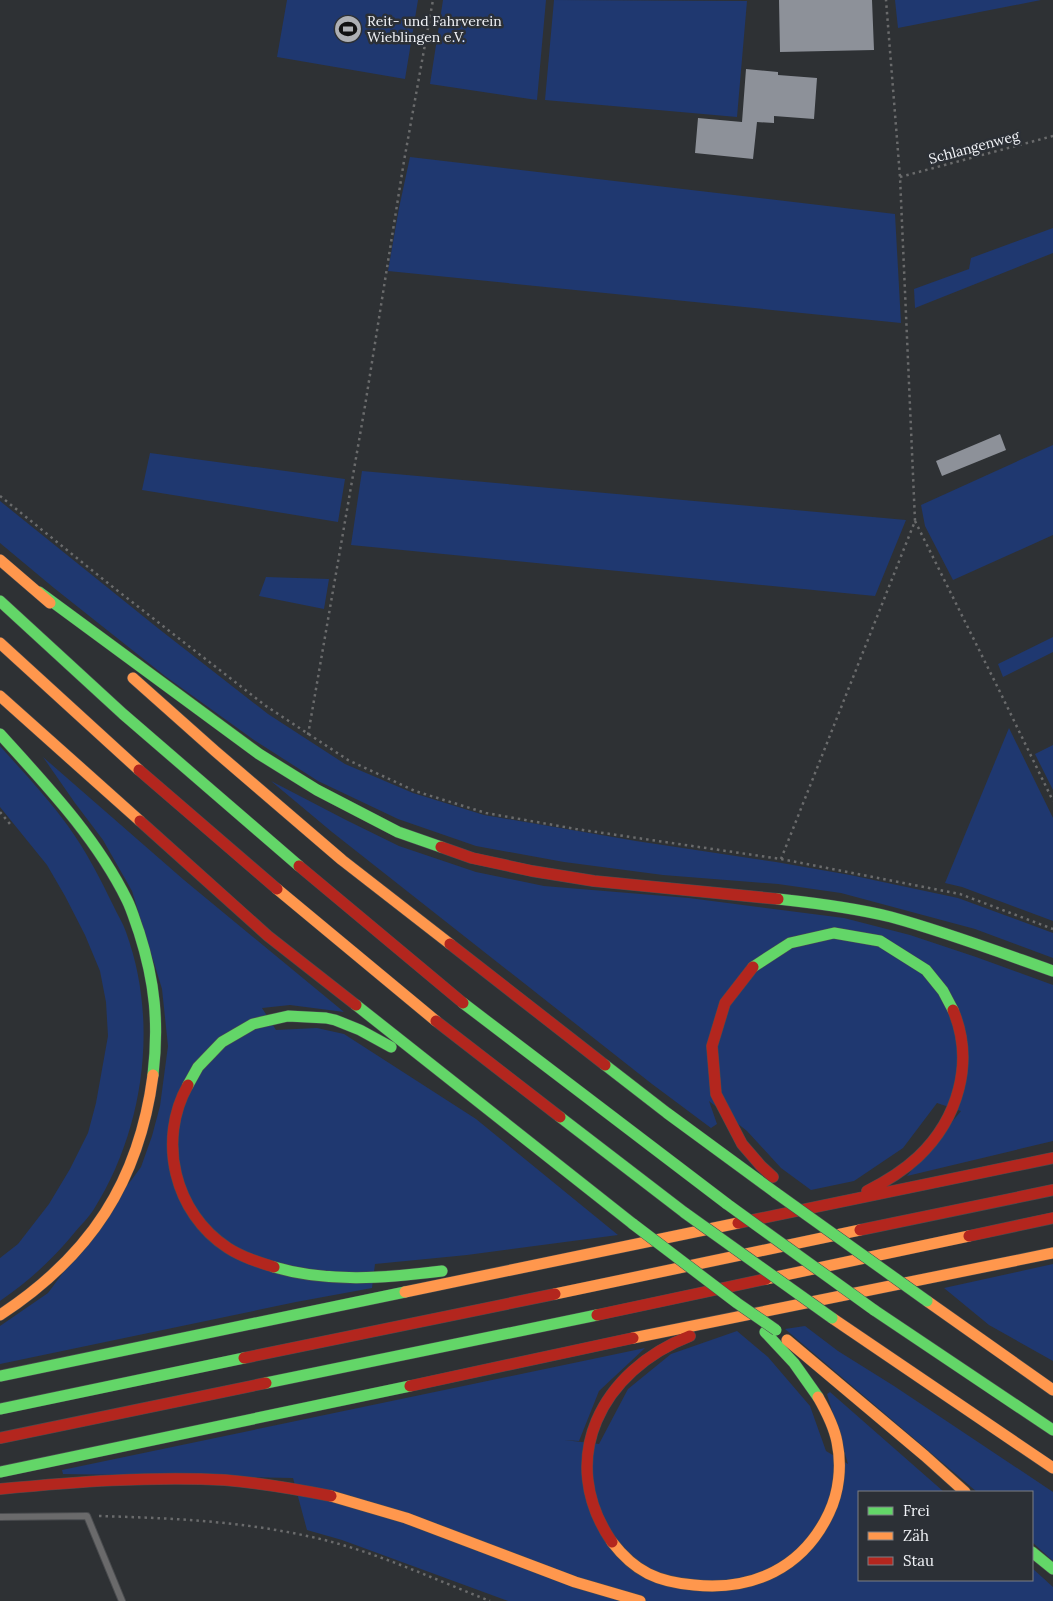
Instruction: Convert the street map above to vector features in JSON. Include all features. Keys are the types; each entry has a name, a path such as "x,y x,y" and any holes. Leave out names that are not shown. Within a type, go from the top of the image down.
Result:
{"highway":[{"path":"0,560 39,592 214,751 342,860 667,1113 1053,1390"},
{"path":"39,592 259,754 317,790 398,832 472,858 532,871 594,881 810,902 889,917 953,936 1053,971"},
{"path":"0,602 138,727 301,868 454,996 727,1204 874,1310 1053,1430"},
{"path":"0,643 134,765 289,900 446,1029 686,1212 832,1318 1053,1468"},
{"path":"0,696 268,936 633,1224 737,1303 925,1456 964,1491"},
{"path":"0,734 59,799 102,856 127,900 142,941 153,984 156,1029 153,1068 146,1115 137,1152 121,1187 95,1229 61,1268 17,1305 0,1315"},
{"path":"814,1220 788,1190 755,1160 729,1125 720,1108 715,1091 711,1054 718,1018 725,1001 741,978 761,959 777,949 794,941 821,934 849,934 867,937 901,950 916,961 930,974 951,1004 960,1030 963,1058 962,1077 952,1112 931,1143 908,1165 888,1180 839,1203"},
{"path":"466,1093 383,1042 345,1023 308,1015 289,1015 271,1018 252,1024 220,1042 194,1070 185,1086 173,1122 173,1160 176,1178 192,1212 210,1233 232,1251 266,1265 296,1273 351,1278 417,1274 499,1264 527,1267"},
{"path":"0,1376 1053,1158"},
{"path":"0,1409 1053,1190"},
{"path":"0,1438 463,1343 1053,1218"},
{"path":"0,1472 735,1317 1053,1253"},
{"path":"735,1317 676,1341 651,1355 628,1374 613,1392 593,1429 588,1448 587,1472 589,1494 595,1513 604,1532 618,1550 645,1573 664,1583 692,1592 710,1594 729,1593 768,1582 790,1568 805,1554 817,1539 828,1519 837,1492 840,1471 838,1447 832,1424 820,1399 770,1331"},
{"path":"0,1489 107,1480 168,1479 233,1480 302,1490 357,1502 575,1582 640,1601"},
{"path":"1033,1553 1053,1569"}],"lane":[{"path":"0,1517 87,1516 122,1601"}],"path":[{"path":"308,735 366,406 404,161 433,0"},
{"path":"781,859 914,521 900,177 886,0"},
{"name":"Schlangenweg","path":"900,177 1053,136"},
{"path":"0,496 114,588 266,706 348,760 414,791 486,813 576,829 781,859 960,894 1053,929"},
{"path":"914,521 1053,801"},
{"path":"0,812 10,824"},
{"path":"87,1516 231,1523 308,1536 343,1545 490,1601"}],"shaded area":[{"name":"Reit- und Fahrverein Wieblingen e.V.","path":"287,0 418,0 405,79 277,57"},
{"path":"443,0 546,0 537,100 430,84"},
{"path":"554,0 747,1 737,117 545,100"},
{"path":"895,0 1041,0 898,28"},
{"path":"410,157 895,214 901,323 388,271"},
{"path":"1053,228 1053,253 915,308 914,289 969,269 971,258"},
{"path":"1053,445 1053,535 953,580 925,526 921,505"},
{"path":"150,453 345,479 338,522 142,490"},
{"path":"362,471 906,520 875,596 351,545"},
{"path":"0,501 268,714 345,764 413,793 484,815 636,841 776,862 850,875 958,898 1053,933 1053,958 975,929 841,893 778,884 663,875 564,862 476,846 398,819 318,781 254,740 165,676 54,588 0,543"},
{"path":"266,577 329,579 324,609 259,596"},
{"path":"1053,637 1053,652 1003,677 998,664"},
{"path":"1009,728 1053,818 1053,921 962,887 945,883"},
{"path":"1053,745 1053,790 1035,754"},
{"path":"0,746 44,795 75,835 122,922 136,966 142,1002 144,1038 135,1110 125,1145 111,1178 92,1212 49,1261 0,1301 0,1258 18,1244 49,1204 70,1169 88,1133 96,1103 108,1036 106,1002 100,971 85,935 47,865 0,807"},
{"path":"43,757 184,880 344,1012 290,1005 262,1008 276,1030 317,1028 344,1034 476,1119 618,1235 467,1255 375,1264 372,1288 0,1364 0,1326 48,1293 141,1167 160,1106 168,1046 162,989 132,891 103,840"},
{"path":"271,781 399,846 476,872 544,886 689,898 844,918 910,935 1053,985 1053,1141 907,1176 961,1111 937,1103 903,1148 854,1181 811,1190 781,1168 747,1131 709,1101 717,1124 711,1128 652,1084 332,832"},
{"path":"1053,1264 1053,1361 989,1325 944,1288"},
{"path":"805,1326 838,1351 1053,1492 1053,1561 1033,1543 1033,1491 976,1491 785,1329"},
{"path":"737,1331 768,1357 810,1406 826,1451 848,1464 827,1394 830,1392 943,1491 858,1491 858,1581 1033,1581 1033,1569 1053,1587 1053,1601 508,1601 342,1540 307,1530 293,1478 63,1474 62,1470 645,1348 599,1391 579,1441 564,1440 599,1444 628,1389 671,1354"}],"building":[{"path":"779,0 872,0 874,50 780,52"},
{"path":"746,69 778,72 778,75 817,78 814,119 774,116 774,123 757,122 753,159 695,153 698,118 742,122"},
{"path":"1000,434 1006,450 942,476 936,461"}],"traffic: fast":[{"path":"39,592 259,754 317,790 398,832 441,847"},
{"path":"0,601 123,714 299,866"},
{"path":"0,734 52,792 85,833 115,877 129,904 139,932 152,986 156,1038 153,1075"},
{"path":"778,899 835,906 891,917 1053,971"},
{"path":"753,967 790,943 834,933 880,941 926,970 943,991 953,1010"},
{"path":"463,1003 727,1204"},
{"path":"356,1005 633,1224"},
{"path":"188,1085 198,1067 222,1042 253,1024 288,1016 335,1020 360,1030 391,1047"},
{"path":"605,1065 776,1193"},
{"path":"560,1117 685,1213"},
{"path":"776,1193 927,1301"},
{"path":"727,1204 874,1310"},
{"path":"685,1213 832,1318"},
{"path":"633,1224 737,1303 776,1330"},
{"path":"274,1267 315,1275 357,1278 400,1276 442,1271"},
{"path":"0,1376 405,1292"},
{"path":"874,1310 1053,1430"},
{"path":"266,1383 597,1315"},
{"path":"765,1332 794,1363 818,1397"},
{"path":"0,1409 244,1358"},
{"path":"0,1472 410,1386"},
{"path":"1033,1553 1053,1569"}],"traffic: slow":[{"path":"0,560 50,603"},
{"path":"0,643 139,770"},
{"path":"133,678 342,860 450,944"},
{"path":"0,696 140,821"},
{"path":"277,889 436,1021"},
{"path":"0,1315 32,1292 60,1268 105,1213 122,1182 136,1149 146,1114 153,1075"},
{"path":"405,1292 738,1223"},
{"path":"555,1294 860,1230"},
{"path":"766,1279 969,1236"},
{"path":"633,1338 1053,1253"},
{"path":"927,1301 1053,1390"},
{"path":"832,1318 1053,1468"},
{"path":"787,1340 964,1491"},
{"path":"612,1542 629,1561 648,1574 681,1584 716,1586 736,1584 774,1572 790,1562 818,1532 829,1513 837,1488 839,1460 836,1436 818,1397"},
{"path":"331,1496 406,1518 575,1582 640,1601"}],"traffic: jam":[{"path":"139,770 277,889"},
{"path":"140,821 268,936 356,1005"},
{"path":"441,847 472,858 532,871 594,881 778,899"},
{"path":"299,866 463,1003"},
{"path":"450,944 605,1065"},
{"path":"753,967 725,1003 712,1046 716,1094 742,1144 773,1177"},
{"path":"867,1191 894,1176 918,1157 932,1142 952,1108 959,1089 962,1069 959,1030 953,1010"},
{"path":"436,1021 560,1117"},
{"path":"188,1085 179,1106 174,1129 173,1152 176,1174 183,1196 195,1216 210,1233 228,1248 244,1257 274,1267"},
{"path":"738,1223 1053,1158"},
{"path":"860,1230 1053,1190"},
{"path":"969,1236 1053,1218"},
{"path":"597,1315 766,1279"},
{"path":"244,1358 555,1294"},
{"path":"612,1542 595,1511 588,1480 588,1449 597,1421 612,1394 633,1371 659,1351 690,1336"},
{"path":"410,1386 633,1338"},
{"path":"0,1438 266,1383"},
{"path":"0,1489 112,1480 197,1479 252,1483 331,1496"}],"place":[{"name":"Reit- und Fahrverein Wieblingen e.V.","path":"348,29"}]}
